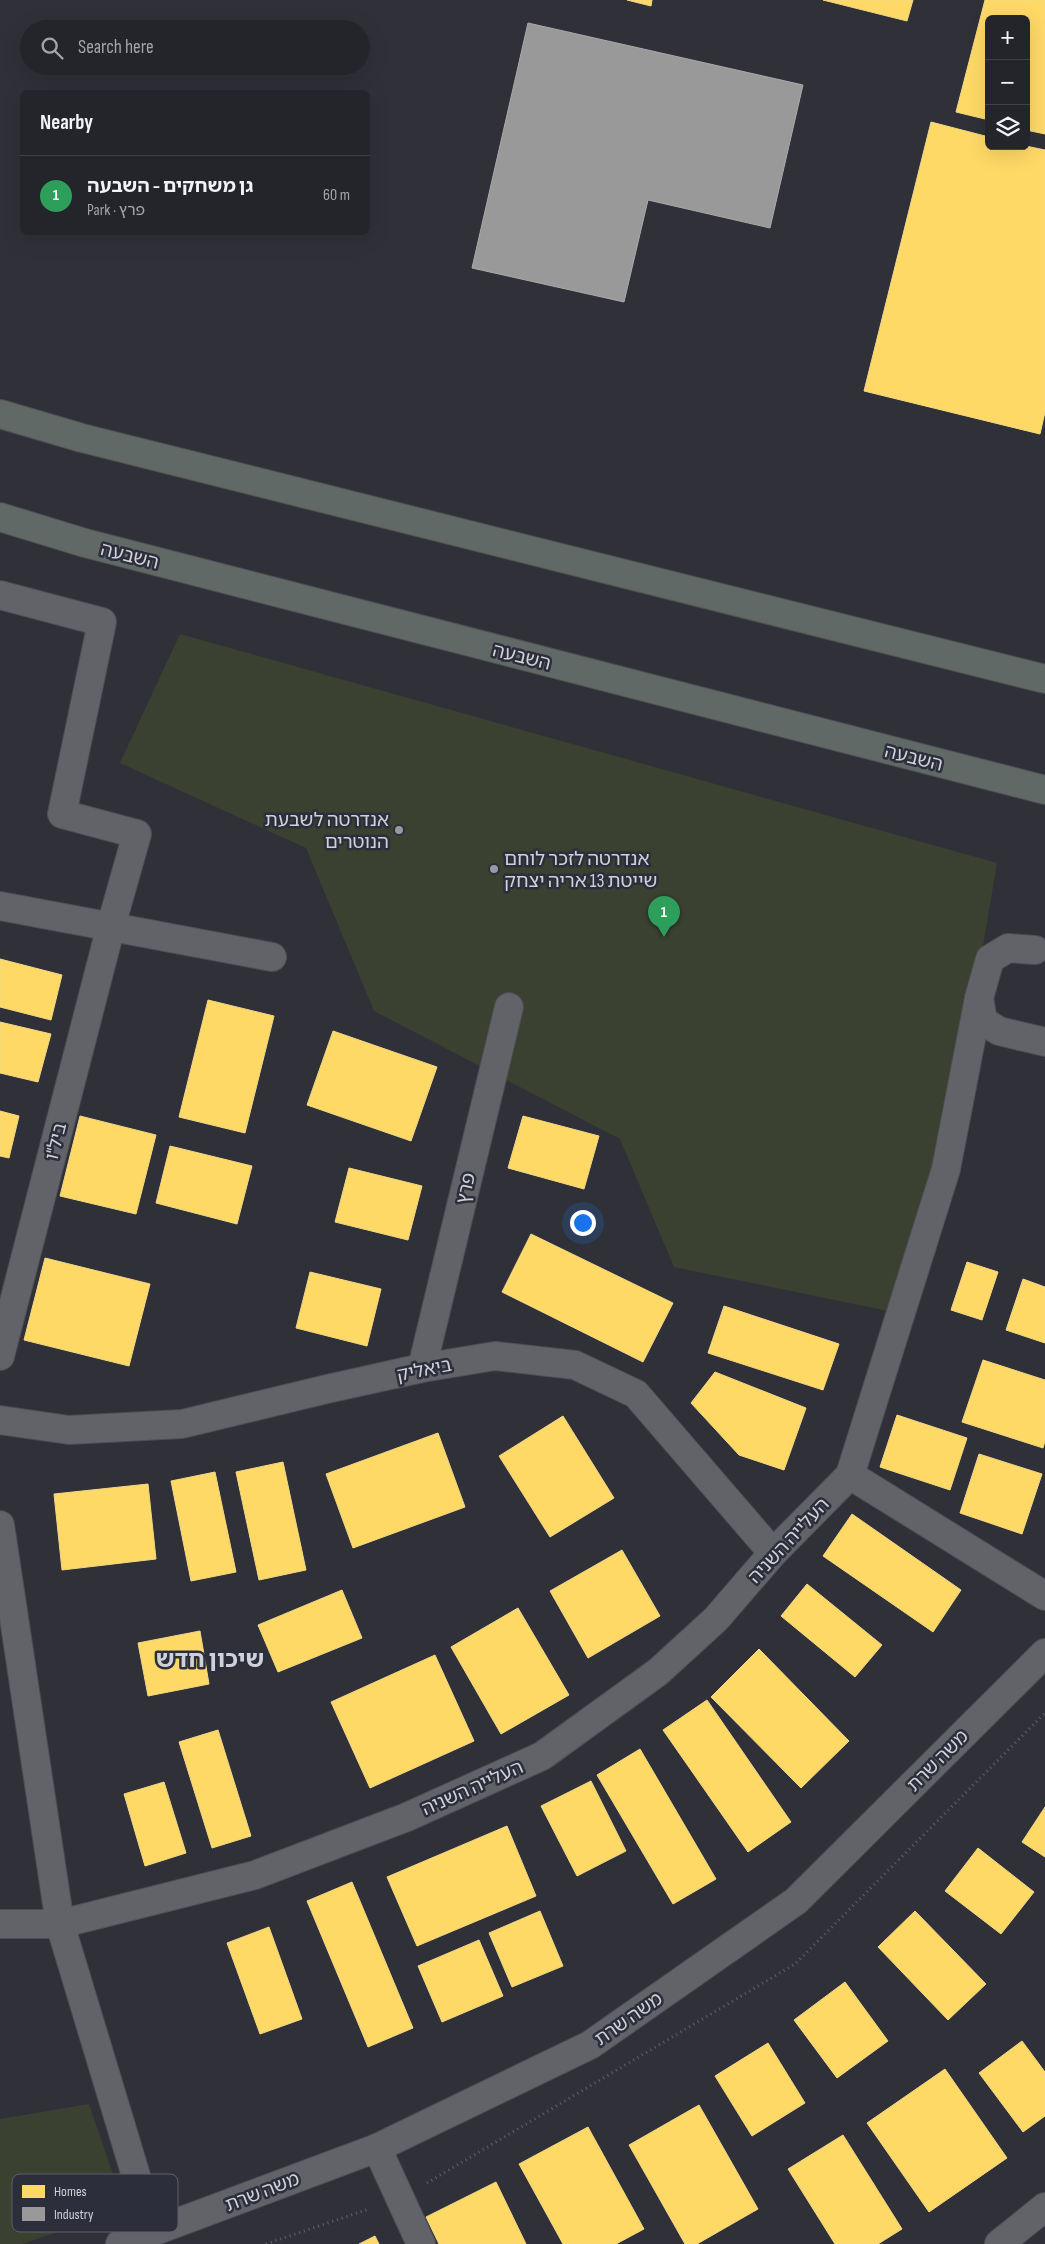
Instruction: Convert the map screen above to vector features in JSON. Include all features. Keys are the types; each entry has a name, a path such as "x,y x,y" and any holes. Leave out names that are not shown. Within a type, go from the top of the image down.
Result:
{"highway":[{"path":"0,414 91,440 1045,680"},
{"name":"השבעה","path":"0,517 86,543 1045,790"}],"street":[{"name":"ביל\"ו","path":"0,595 102,622 62,814 137,834 111,926 0,1356"},
{"path":"0,906 272,957"},
{"path":"1035,950 1008,948 990,959 980,998 946,1169 850,1474 1045,1596"},
{"path":"980,998 983,1021 999,1031 1045,1042"},
{"name":"פרץ","path":"422,1368 508,1007"},
{"name":"ביאליק","path":"0,1420 69,1430 182,1424 422,1368 495,1356 575,1365 636,1394 773,1553"},
{"name":"העלייה השניה","path":"0,1924 60,1924 255,1875 406,1817 542,1756 658,1672 716,1619 773,1553 850,1474"},
{"path":"0,1524 60,1924 135,2174"},
{"name":"משה שרת","path":"178,2223 376,2148 590,2045 796,1901 1045,1653"},
{"path":"376,2148 421,2244"},
{"path":"999,2244 1026,2235 1045,2207"},
{"name":"משה שרת","path":"120,2244 153,2232"}],"green space":[{"path":"180,634 997,863 951,1136 903,1314 674,1267 620,1139 374,1011 306,848 120,763"},
{"path":"89,2104 113,2174 12,2174 12,2232 57,2232 22,2244 0,2244 0,2119"}],"building: Homes":[{"path":"627,0 652,0 651,6"},
{"path":"823,0 913,0 907,21"},
{"path":"985,0 1045,0 1045,134 1030,131 1030,15 985,15 985,119 956,112"},
{"path":"931,122 985,136 985,150 1030,150 1030,147 1045,150 1045,412 1040,434 864,391"},
{"path":"0,959 62,975 51,1020 0,1007"},
{"path":"208,1000 274,1016 245,1133 179,1117"},
{"path":"0,1022 51,1034 38,1082 0,1073"},
{"path":"333,1031 437,1067 411,1141 307,1105"},
{"path":"0,1111 19,1116 9,1158 0,1156"},
{"path":"80,1116 156,1135 136,1214 60,1196"},
{"path":"523,1116 599,1136 584,1189 508,1168"},
{"path":"170,1146 252,1166 237,1224 156,1203"},
{"path":"349,1168 422,1186 408,1240 335,1222"},
{"path":"531,1234 673,1303 643,1362 502,1292"},
{"path":"45,1258 150,1284 129,1366 24,1340"},
{"path":"967,1262 998,1272 982,1320 951,1310"},
{"path":"310,1272 381,1289 367,1346 296,1328"},
{"path":"1023,1279 1045,1287 1045,1343 1006,1330"},
{"path":"724,1306 839,1344 823,1390 708,1353"},
{"path":"983,1360 1045,1380 1045,1441 1043,1448 962,1422"},
{"path":"715,1372 806,1408 784,1470 739,1455 691,1403"},
{"path":"897,1415 967,1438 950,1490 880,1467"},
{"path":"563,1416 614,1498 550,1537 499,1456"},
{"path":"438,1433 465,1507 353,1548 326,1474"},
{"path":"979,1454 1042,1474 1022,1534 960,1513"},
{"path":"283,1462 306,1570 259,1580 236,1472"},
{"path":"215,1472 236,1572 191,1581 171,1481"},
{"path":"148,1484 156,1559 62,1570 54,1494"},
{"path":"852,1514 961,1590 933,1632 823,1556"},
{"path":"622,1550 660,1616 588,1658 550,1591"},
{"path":"807,1584 882,1645 855,1677 781,1616"},
{"path":"342,1590 362,1638 278,1672 258,1625"},
{"path":"518,1608 569,1695 501,1734 451,1647"},
{"path":"200,1631 209,1684 148,1696 138,1643"},
{"path":"759,1649 849,1741 801,1788 711,1697"},
{"path":"435,1655 474,1741 370,1788 331,1702"},
{"path":"707,1700 791,1822 748,1852 663,1730"},
{"path":"218,1730 251,1836 212,1848 179,1742"},
{"path":"640,1749 716,1879 673,1904 597,1775"},
{"path":"591,1781 626,1851 577,1876 541,1806"},
{"path":"164,1782 186,1853 145,1866 124,1794"},
{"path":"1045,1807 1045,1857 1022,1842"},
{"path":"507,1826 536,1896 417,1946 387,1877"},
{"path":"978,1848 1034,1892 1001,1934 945,1891"},
{"path":"352,1882 413,2028 368,2047 307,1901"},
{"path":"540,1911 563,1966 512,1987 489,1933"},
{"path":"915,1911 986,1984 948,2020 878,1947"},
{"path":"269,1927 302,2019 260,2034 227,1943"},
{"path":"479,1940 503,1996 442,2022 418,1966"},
{"path":"845,1982 888,2041 837,2078 794,2020"},
{"path":"1022,2041 1045,2072 1045,2116 1023,2132 979,2073"},
{"path":"768,2043 805,2103 752,2136 715,2076"},
{"path":"945,2069 1007,2158 929,2212 867,2123"},
{"path":"699,2105 758,2209 697,2244 685,2244 629,2145"},
{"path":"588,2127 644,2229 616,2244 563,2244 519,2164"},
{"path":"843,2135 902,2229 878,2244 835,2244 788,2169"},
{"path":"496,2182 526,2244 439,2244 426,2217"},
{"path":"375,2236 379,2244 359,2244"}],"building: Industry":[{"path":"528,23 803,85 770,228 648,200 624,302 472,268"}],"place":[{"name":"אנדרטה לשבעת הנוטרים","path":"399,830"},
{"name":"אנדרטה לזכר לוחם שייטת 13 אריה יצחק","path":"494,869"},
{"name":"גן משחקים - השבעה","path":"664,937"}],"district":[{"name":"שיכון חדש","path":"210,1659"}]}
